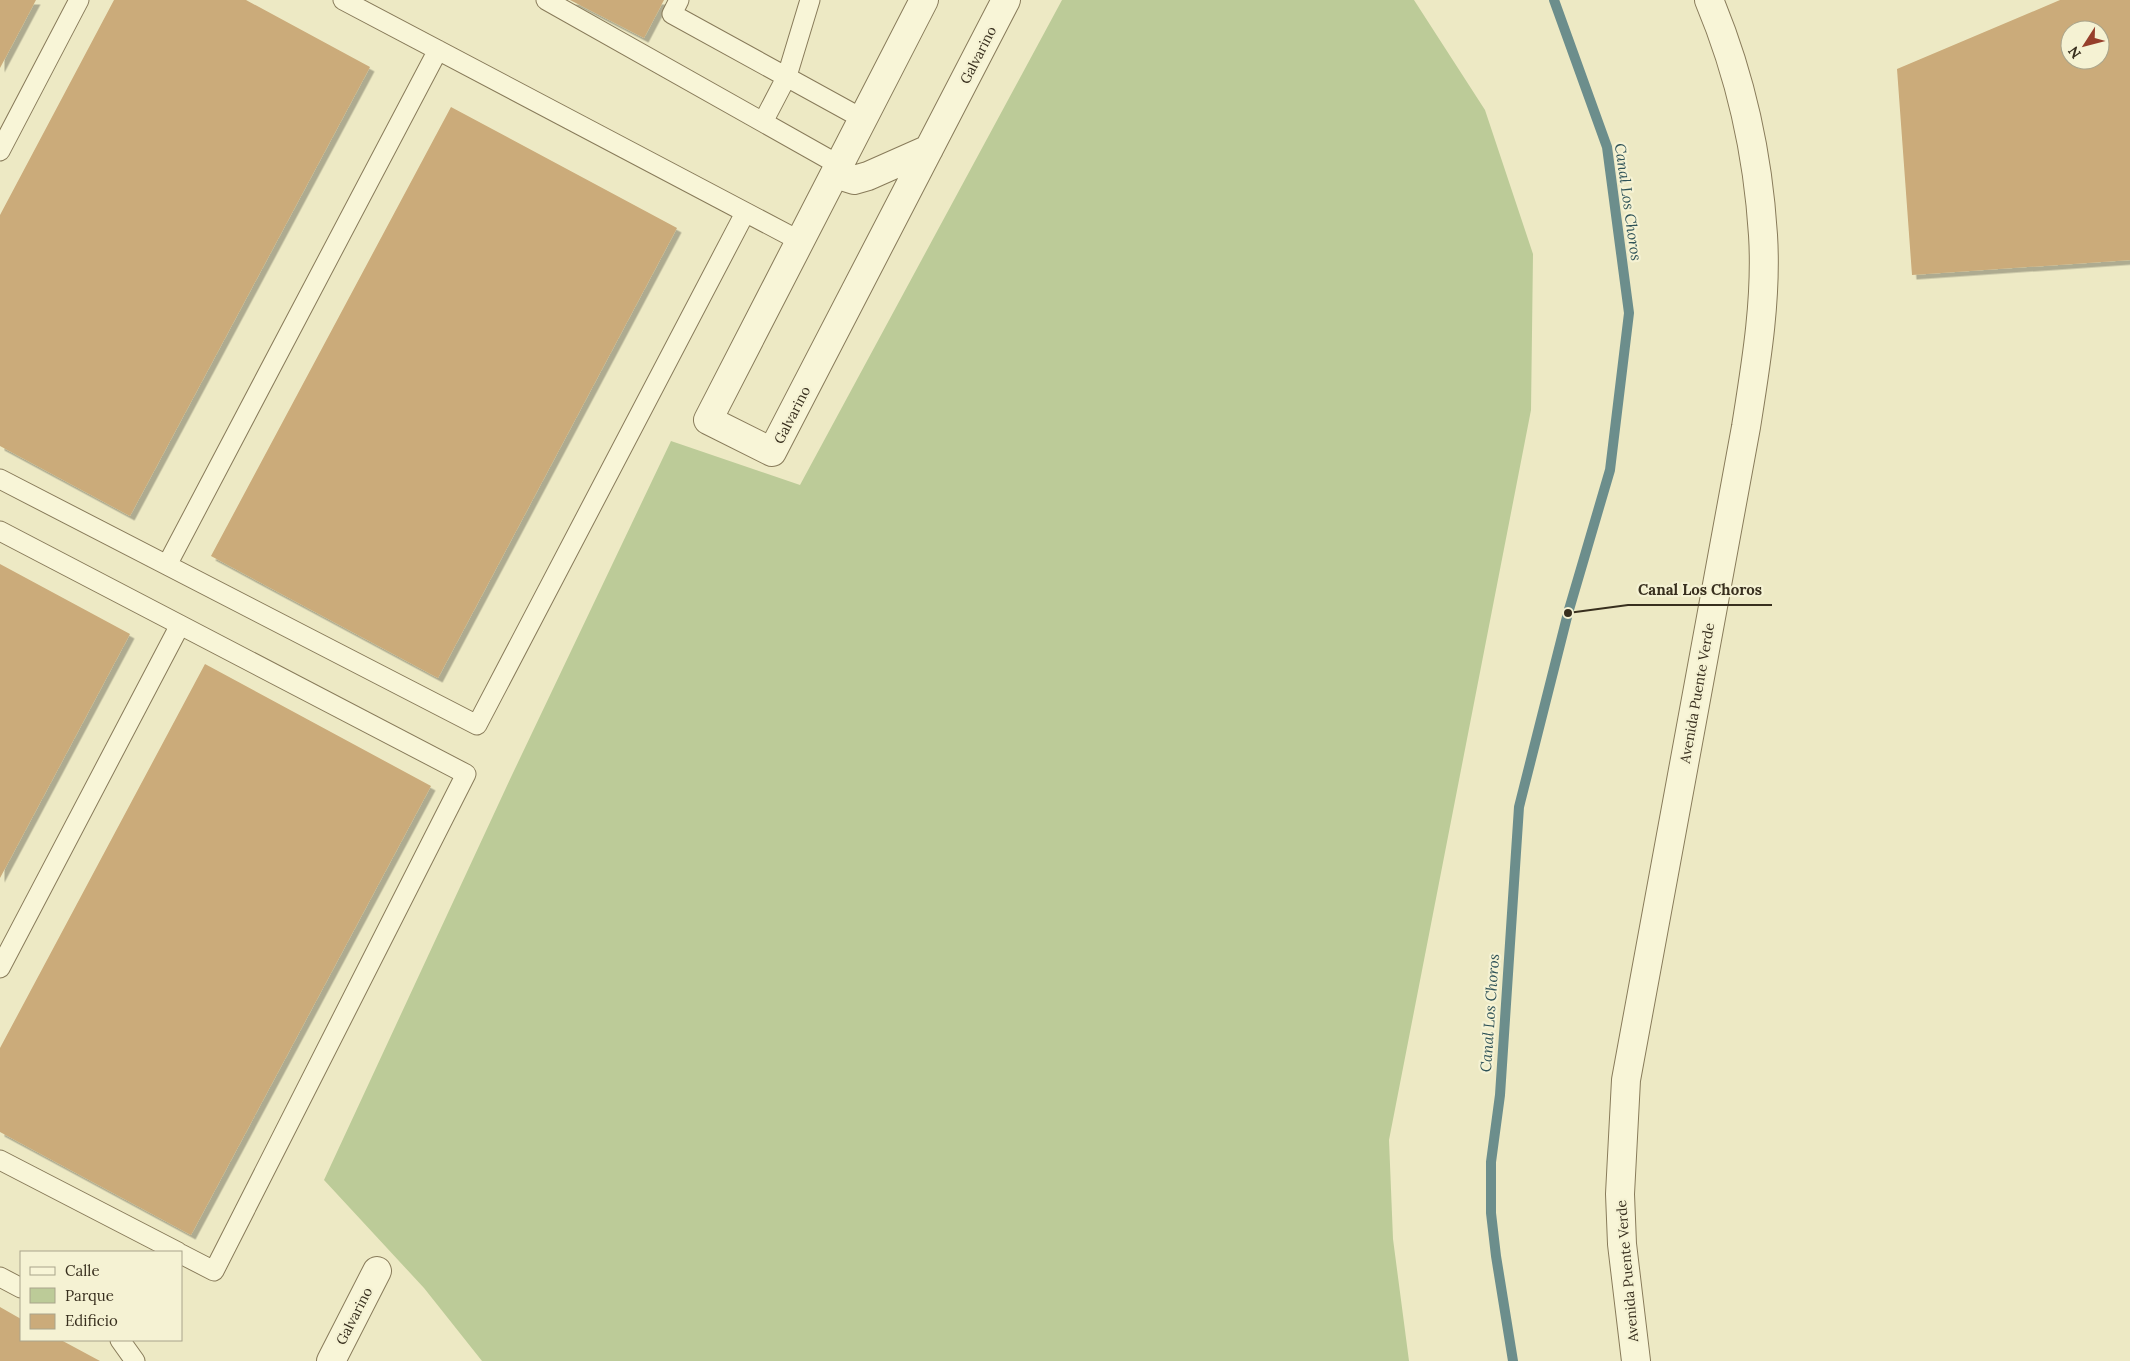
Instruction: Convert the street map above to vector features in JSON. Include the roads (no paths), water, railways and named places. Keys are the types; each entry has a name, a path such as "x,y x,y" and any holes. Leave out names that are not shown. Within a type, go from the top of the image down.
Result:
{"street":[{"name":"Galvarino","path":"924,0 708,420 772,452 1006,0"},
{"name":"Avenida Puente Verde","path":"1636,1361 1622,1244 1620,1194 1626,1080 1746,427 1759,342 1763,236 1751,140 1740,91 1720,27 1709,0"},
{"path":"837,169 854,180 868,176 929,149"},
{"name":"Galvarino","path":"332,1361 377,1271"}],"lane":[{"path":"0,151 79,0"},
{"path":"343,0 800,241"},
{"path":"546,0 763,122 837,169"},
{"path":"679,0 672,14 863,119"},
{"path":"763,122 787,76 810,0"},
{"path":"167,565 438,50"},
{"path":"0,479 477,725 745,213"},
{"path":"0,531 466,774 214,1271 182,1255"},
{"path":"0,968 180,625"},
{"path":"0,1160 176,1251"},
{"path":"0,1277 20,1287"},
{"path":"121,1341 135,1361"}],"waterway":[{"name":"Canal Los Choros","path":"1513,1361 1491,1213 1491,1162 1500,1095 1519,807 1568,613 1610,470 1629,313 1607,147 1554,0"}],"place":[{"name":"Canal Los Choros","path":"1568,613"}]}
